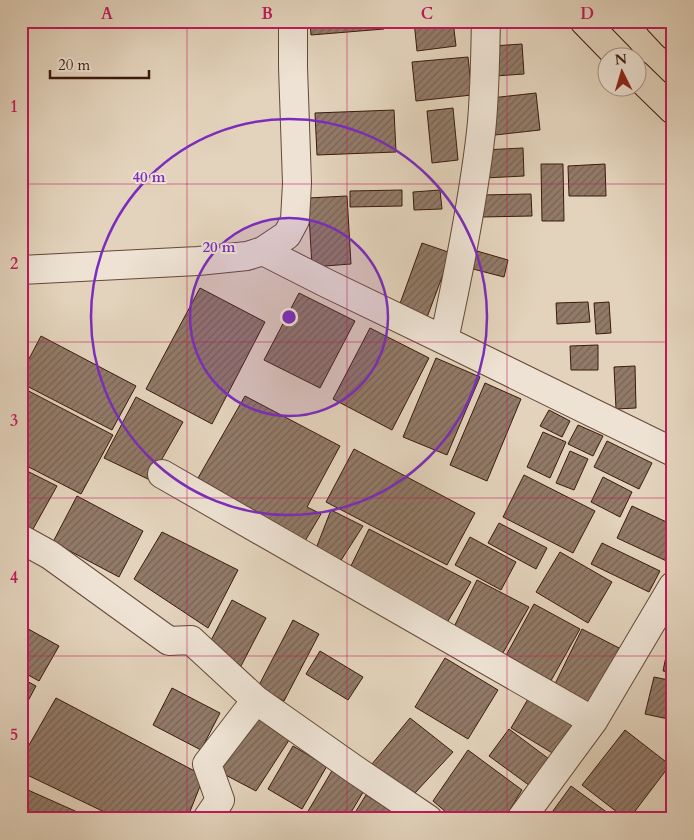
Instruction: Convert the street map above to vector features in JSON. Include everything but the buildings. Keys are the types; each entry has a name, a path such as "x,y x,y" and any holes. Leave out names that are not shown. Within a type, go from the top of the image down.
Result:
{"main road":[{"path":"584,21 610,48"},
{"path":"659,21 673,36"},
{"path":"646,84 673,110"}],"street":[{"path":"21,270 198,261 247,256 263,251 286,235 295,220 297,183 293,21"},
{"path":"444,340 463,251 481,132 486,21"},
{"path":"263,251 673,452"},
{"path":"162,474 593,721"},
{"path":"21,539 50,555 169,641 191,640 256,700 428,819"},
{"path":"521,819 593,721 673,586"},
{"path":"207,819 220,800 207,764 256,700"}]}
